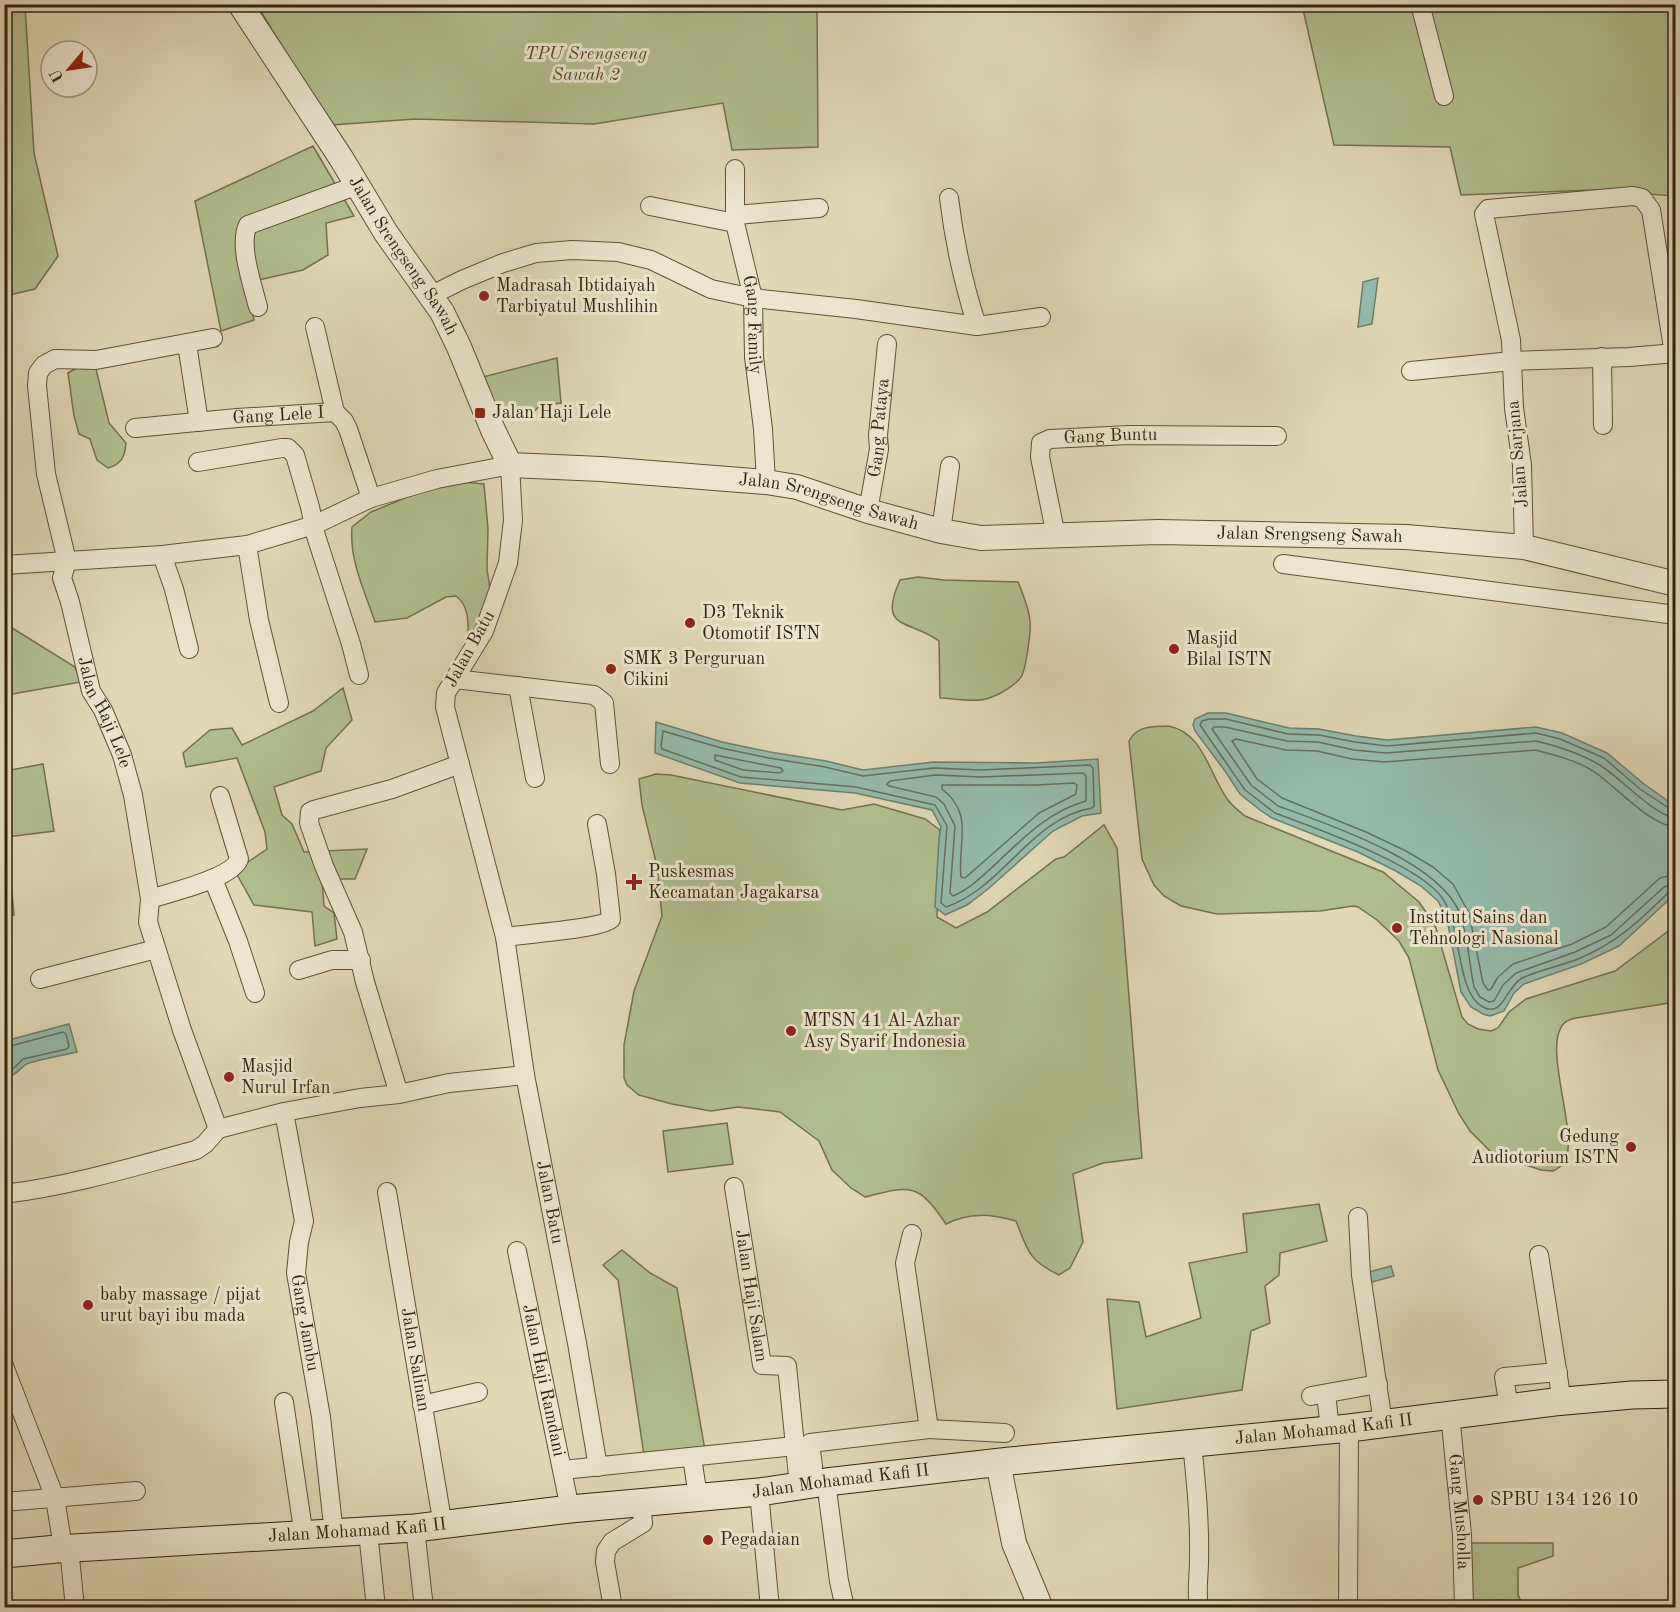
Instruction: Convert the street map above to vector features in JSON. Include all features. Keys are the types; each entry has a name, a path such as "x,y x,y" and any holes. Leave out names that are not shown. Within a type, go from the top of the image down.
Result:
{"main road":[{"name":"Jalan Mohamad Kafi II","path":"4,1554 64,1545 302,1524 333,1523 368,1532 415,1528 566,1486 641,1502 695,1476 759,1492 806,1464 998,1462 1192,1443 1382,1419 1450,1414 1556,1388 1632,1395 1676,1394"}],"street":[{"name":"Jalan Srengseng Sawah","path":"240,4 358,185 386,233 442,312 510,465 601,469 766,482 797,487 868,511 941,531 981,538 1158,532 1406,537 1524,547 1676,584"},
{"path":"1419,4 1444,96"},
{"name":"Gang Family","path":"735,169 736,219 753,298 754,357 763,429 766,482"},
{"path":"258,307 245,247 244,233 248,225 358,185"},
{"name":"Jalan Sarjana","path":"1524,547 1522,465 1514,408 1511,340 1484,214 1488,209 1633,196 1642,198 1651,210 1675,354"},
{"path":"949,198 955,235 977,326"},
{"path":"650,206 736,219 819,208"},
{"path":"430,296 502,263 536,253 572,250 618,252 640,257 711,289 753,298 834,306 977,326 1041,318"},
{"path":"315,327 335,412"},
{"path":"199,422 187,344 213,338"},
{"name":"Jalan Haji Lele","path":"187,344 96,360 56,359 44,365 38,373 37,386 46,474 67,561 62,578 91,691 103,710 122,755 133,795 150,899 148,922 182,1030 218,1129"},
{"name":"Gang Pataya","path":"868,511 879,449 887,344"},
{"path":"1411,371 1512,361 1675,354"},
{"path":"1602,357 1603,424"},
{"name":"Gang Lele I","path":"135,428 335,412 348,429 371,498"},
{"name":"Gang Buntu","path":"1056,536 1040,457 1041,443 1050,439 1129,435 1277,436"},
{"path":"198,462 288,448 295,455 316,536 359,675"},
{"path":"4,565 162,555 247,545 314,525 371,498 437,479 510,465"},
{"name":"Jalan Batu","path":"510,465 513,520 508,563 484,632 446,693 445,708 505,937 525,1075 578,1343 598,1467"},
{"path":"941,531 950,466"},
{"path":"247,545 259,620 279,703"},
{"path":"162,555 174,589 189,649"},
{"path":"1283,564 1676,615"},
{"path":"454,679 594,695 604,703 610,764"},
{"path":"518,687 535,778"},
{"path":"399,1094 365,982 353,932 324,866 309,823 310,812 393,789 460,765"},
{"path":"150,899 213,879 236,865 239,859 220,796"},
{"path":"505,937 593,926 607,923 611,919 597,824"},
{"path":"213,879 238,941 255,993"},
{"path":"40,979 156,949"},
{"path":"299,970 332,960 361,960"},
{"path":"4,1194 41,1190 196,1150 205,1144 218,1129 284,1112 360,1098 399,1094 449,1083 525,1075"},
{"name":"Gang Jambu","path":"284,1112 296,1167 304,1221 296,1273 321,1417 333,1523"},
{"name":"Jalan Haji Salam","path":"734,1187 762,1365 788,1366 806,1464"},
{"name":"Jalan Salinan","path":"387,1192 442,1521"},
{"path":"1358,1217 1361,1275 1382,1419"},
{"path":"912,1234 905,1263 929,1430"},
{"name":"Jalan Haji Ramdani","path":"517,1251 566,1486"},
{"path":"1539,1256 1556,1388"},
{"path":"4,1366 55,1498 75,1608"},
{"path":"1348,1608 1336,1426 1322,1396 1378,1388"},
{"path":"422,1405 477,1392"},
{"path":"284,1402 302,1524"},
{"name":"Gang Musholla","path":"1450,1414 1462,1534 1464,1608"},
{"path":"566,1486 598,1467 695,1476 806,1464 929,1430 1005,1433"},
{"path":"1192,1443 1200,1562 1197,1595 1199,1608"},
{"path":"998,1462 1014,1543 1041,1608"},
{"path":"806,1464 845,1608"},
{"path":"4,1502 136,1491"},
{"path":"759,1492 770,1608"},
{"path":"613,1608 605,1554 612,1542 643,1523 641,1502"},
{"path":"415,1528 424,1608"},
{"path":"368,1532 376,1608"}],"green space":[{"name":"TPU Srengseng Sawah 2","path":"297,4 817,5 818,147 732,150 723,103 594,124 415,119 331,125 258,7"},
{"path":"1541,4 1542,10 1587,4 1675,5 1675,196 1594,190 1461,195 1450,147 1334,145 1302,5"},
{"path":"4,5 25,5 34,153 58,256 35,289 5,296"},
{"path":"313,146 354,216 326,223 328,255 303,270 245,283 254,320 221,331 195,201"},
{"path":"557,358 561,403 539,406 527,420 492,418 479,378"},
{"path":"82,365 95,365 109,423 126,443 122,459 108,468 97,460 90,439 79,434 74,416 68,373"},
{"path":"452,481 484,484 488,529 487,569 492,601 468,639 466,610 456,596 446,597 407,618 375,622 355,564 352,527 371,512"},
{"path":"918,577 1018,582 1027,606 1030,627 1025,667 1015,684 995,696 981,700 940,698 939,641 900,621 894,616 892,608 900,580"},
{"path":"4,623 75,667 81,682 12,694 5,700"},
{"path":"343,688 352,720 326,748 321,771 274,787 282,815 292,824 304,852 367,849 355,879 322,879 324,906 334,913 337,939 315,946 312,912 254,905 235,871 267,849 265,832 237,758 186,767 183,753 210,730 232,728 242,745 313,711"},
{"path":"1168,726 1180,730 1198,745 1221,790 1245,816 1383,872 1419,902 1435,925 1462,1017 1468,1024 1478,1029 1491,1031 1498,1028 1509,1012 1526,999 1615,971 1675,926 1675,1002 1576,1018 1567,1021 1559,1031 1558,1064 1568,1144 1566,1158 1561,1166 1553,1171 1541,1170 1494,1155 1470,1131 1459,1114 1438,1070 1409,958 1399,941 1377,920 1353,906 1320,911 1217,914 1181,906 1164,896 1154,885 1142,859 1129,741 1141,729"},
{"path":"43,764 54,831 7,837 14,915 5,916 5,771"},
{"path":"656,774 671,775 842,810 874,804 925,819 940,830 937,917 956,928 987,912 1056,859 1064,857 1104,825 1117,848 1142,1158 1103,1163 1073,1174 1083,1242 1070,1268 1059,1275 1035,1259 1030,1254 1016,1221 980,1215 963,1217 946,1224 920,1194 904,1189 865,1197 851,1188 832,1170 819,1141 780,1112 738,1107 711,1111 639,1095 627,1085 624,1078 624,1045 634,991 662,916 657,866 642,805 639,779"},
{"path":"727,1123 733,1164 668,1172 663,1131"},
{"path":"1319,1204 1327,1241 1280,1253 1279,1275 1265,1286 1270,1323 1251,1331 1242,1390 1117,1409 1107,1299 1139,1302 1146,1337 1201,1318 1189,1263 1247,1252 1243,1214"},
{"path":"622,1250 650,1273 677,1288 707,1462 646,1469 618,1280 603,1265"},
{"path":"1463,1543 1553,1543 1553,1556 1518,1568 1518,1595 1524,1607 1465,1607"}],"water":[{"path":"1378,278 1372,324 1358,327 1363,282"},
{"path":"1208,713 1226,713 1289,728 1319,729 1387,740 1536,727 1562,733 1607,753 1675,806 1675,894 1619,946 1581,964 1524,984 1514,993 1504,1011 1490,1016 1483,1014 1471,1007 1461,992 1447,919 1438,901 1421,886 1396,871 1358,852 1272,818 1240,794 1195,731 1193,725 1195,719"},
{"path":"656,722 722,742 863,770 934,762 1036,763 1098,759 1101,813 1082,816 1053,831 988,889 967,905 945,915 935,907 941,827 932,810 855,793 740,783 655,753"},
{"path":"69,1024 77,1052 29,1063 14,1075 5,1076 5,1048 9,1040"},
{"path":"1391,1266 1394,1276 1372,1282 1369,1272"}],"place":[{"name":"Madrasah Ibtidaiyah Tarbiyatul Mushlihin","path":"484,296"},
{"name":"Jalan Haji Lele","path":"480,413"},
{"name":"D3 Teknik Otomotif ISTN","path":"690,623"},
{"name":"Masjid Bilal ISTN","path":"1174,649"},
{"name":"SMK 3 Perguruan Cikini","path":"611,669"},
{"name":"Puskesmas Kecamatan Jagakarsa","path":"634,882"},
{"name":"Institut Sains dan Tehnologi Nasional","path":"1397,928"},
{"name":"MTSN 41 Al-Azhar Asy Syarif Indonesia","path":"791,1031"},
{"name":"Masjid Nurul Irfan","path":"229,1077"},
{"name":"Gedung Audiotorium ISTN","path":"1631,1147"},
{"name":"baby massage / pijat urut bayi ibu mada","path":"88,1305"},
{"name":"SPBU 134 126 10","path":"1478,1500"},
{"name":"Pegadaian","path":"708,1540"}]}
